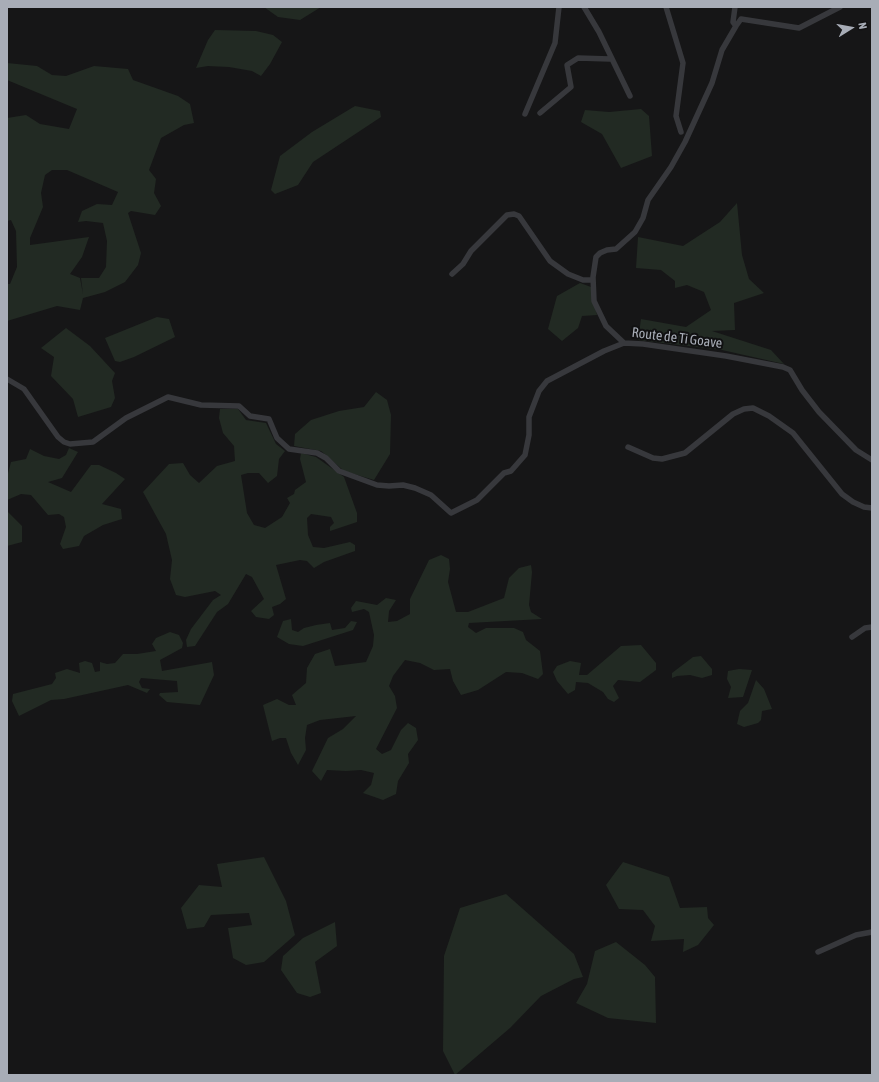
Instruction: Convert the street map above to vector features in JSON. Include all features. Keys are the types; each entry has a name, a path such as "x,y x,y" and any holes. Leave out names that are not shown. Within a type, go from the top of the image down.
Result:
{"street":[{"path":"525,114 555,43 559,7"},
{"path":"584,7 599,32 610,58 630,96"},
{"path":"666,7 683,63 676,116 681,132"},
{"path":"735,7 733,22 736,26"},
{"path":"624,343 606,326 597,311 594,301 593,280 596,257 600,253 607,250 616,249 635,232 643,218 648,200 671,167 685,142 712,82 722,50 736,26 741,19 799,28 840,7"},
{"path":"540,113 571,87 566,66 578,58 610,58"},
{"path":"452,274 463,264 471,252 507,215 514,214 519,216 550,261 568,274 583,280 593,280"},
{"name":"Route de Ti Goave","path":"7,379 24,389 58,437 64,442 70,444 93,442 126,418 168,397 201,405 239,406 250,416 268,419 277,438 289,449 318,453 326,458 339,471 377,485 403,485 415,488 430,496 451,513 477,500 504,473 511,471 525,455 529,435 529,416 539,391 547,381 604,351 624,343 643,344 726,356 783,367 790,370 802,390 819,412 856,450 872,460"},
{"path":"628,447 653,458 662,459 685,453 733,414 753,408 769,416 793,433 842,494 859,505 872,508"},
{"path":"852,637 865,628 872,626"},
{"path":"818,952 856,935 872,932"}],"shaded area":[{"path":"264,7 321,7 300,20 278,17"},
{"path":"215,30 256,31 273,35 282,42 270,64 261,76 252,71 229,67 208,66 196,68 208,40"},
{"path":"7,63 37,66 52,75 66,76 94,66 128,69 133,80 178,96 190,104 194,123 184,125 161,138 149,170 156,179 154,193 161,206 155,215 131,211 128,213 141,253 138,265 125,282 105,292 83,298 80,310 57,306 7,321 7,284 10,284 17,267 16,231 11,220 7,221 7,118 26,115 40,124 69,129 77,109 7,80","holes":["52,170 67,170 118,192 112,205 97,204 82,211 78,222 86,221 103,223 107,241 106,267 99,278 81,278 83,294 80,278 70,274 82,257 89,237 30,245 30,238 43,207 41,193 45,175"]},
{"path":"355,106 380,111 381,117 313,162 298,185 275,194 271,190 280,156 312,132"},
{"path":"641,109 649,116 652,156 621,168 602,134 581,122 585,110 609,112"},
{"path":"737,203 742,255 749,279 764,293 734,303 735,330 712,331 771,350 784,364 722,350 638,340 641,319 686,327 711,310 704,292 687,285 675,288 675,281 661,270 636,268 638,237 683,246 720,222"},
{"path":"580,283 591,287 597,315 582,316 578,328 562,341 548,329 557,296"},
{"path":"157,317 169,319 175,337 134,357 120,362 115,361 105,338"},
{"path":"66,328 90,346 115,373 112,381 115,398 111,407 78,417 73,399 51,376 54,357 41,348"},
{"path":"376,392 387,400 391,415 390,454 374,480 344,471 321,451 294,446 295,434 311,420 339,411 364,407"},
{"path":"220,409 238,409 246,420 266,423 276,444 285,451 279,459 277,476 268,483 259,473 248,473 241,475 247,513 254,525 265,528 282,517 290,503 287,498 294,494 295,490 306,482 300,459 301,453 316,457 344,477 357,513 357,522 330,531 330,527 334,523 331,517 311,514 307,518 308,535 313,547 324,548 350,542 355,545 355,551 324,562 314,568 307,561 300,560 276,565 286,599 280,604 272,607 274,615 269,619 256,617 251,611 264,599 252,577 246,574 228,604 217,612 195,646 187,647 186,640 191,629 213,600 221,595 215,591 185,597 176,595 170,579 172,560 166,534 143,492 169,464 183,463 190,475 199,483 217,466 235,461 234,446 223,433 219,418"},
{"path":"69,448 78,452 62,478 48,482 71,492 91,465 99,465 125,479 102,504 121,509 122,519 103,525 84,536 79,546 63,549 60,544 66,527 64,517 59,514 48,515 31,495 21,494 7,500 7,477 11,462 26,459 30,449 44,456 59,459 66,455"},
{"path":"7,511 22,526 22,542 7,546"},
{"path":"441,555 449,559 450,569 448,582 456,612 468,612 504,598 509,578 519,568 531,565 532,572 529,605 531,612 542,619 469,623 468,627 476,633 486,628 514,628 523,632 526,640 540,651 543,674 538,679 522,673 506,672 478,690 461,695 453,681 450,669 434,670 420,663 405,660 393,676 389,686 395,696 397,708 376,749 382,754 391,750 401,730 408,723 416,728 418,740 408,754 409,763 398,781 396,794 383,800 363,793 371,785 374,773 361,770 327,770 321,781 312,771 328,738 343,729 356,716 320,720 307,725 305,738 306,750 298,765 291,753 286,738 280,738 272,741 263,705 277,699 289,705 296,705 292,695 306,683 307,668 315,654 330,649 335,666 366,662 373,646 374,635 369,612 364,609 352,612 351,608 356,601 377,605 386,598 396,600 389,611 388,622 397,621 410,614 410,599 429,560"},
{"path":"291,619 292,630 298,632 304,628 330,623 332,630 345,628 351,621 357,622 353,630 303,646 289,644 277,637 283,621"},
{"path":"170,632 179,635 183,643 182,648 160,660 162,671 212,662 214,675 200,705 167,702 159,695 160,693 178,692 177,681 141,678 139,682 142,688 150,689 147,693 128,685 64,699 51,700 19,716 12,701 13,694 52,684 56,678 55,673 67,669 80,673 79,663 85,661 92,663 95,672 100,671 100,662 107,664 115,663 123,654 137,654 156,651 152,644 156,638"},
{"path":"641,645 656,663 656,670 640,682 618,680 613,686 619,698 614,702 608,699 603,692 588,683 576,682 575,690 568,694 557,681 553,672 557,666 570,661 581,663 579,675 587,675 621,646"},
{"path":"701,656 712,669 712,675 702,678 690,675 672,678 672,673 693,657"},
{"path":"739,669 752,670 743,697 728,698 731,687 727,679 728,671"},
{"path":"756,680 764,689 772,709 762,711 761,720 758,723 744,727 737,724 740,711 748,703"},
{"path":"264,857 286,901 295,935 264,962 246,965 233,958 228,928 252,925 249,913 211,915 204,927 187,929 181,908 199,885 222,887 217,864"},
{"path":"623,862 669,877 680,908 707,907 708,918 714,925 698,945 683,952 684,939 651,941 655,926 643,910 619,909 606,885"},
{"path":"506,894 574,954 583,977 574,979 541,996 510,1028 455,1075 443,1051 444,956 460,908"},
{"path":"335,922 337,946 315,962 321,993 310,997 297,993 281,970 283,956 303,938"},
{"path":"616,942 645,965 655,977 656,1023 608,1018 576,1003 587,984 595,951"}]}
